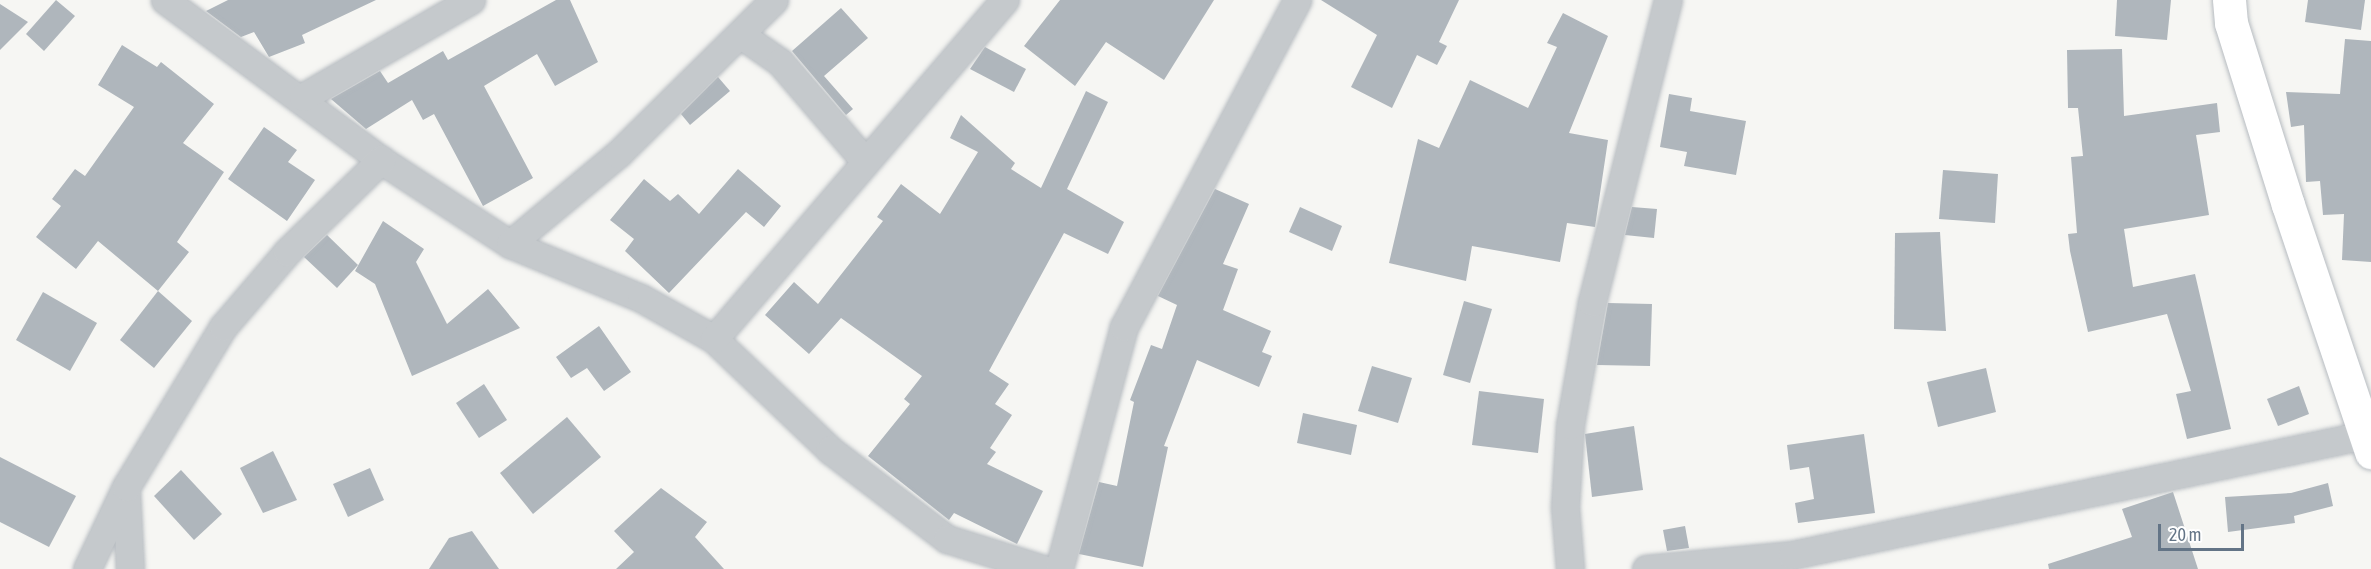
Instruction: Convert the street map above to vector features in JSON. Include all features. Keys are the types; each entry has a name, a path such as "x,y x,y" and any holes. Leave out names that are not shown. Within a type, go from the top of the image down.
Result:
{"street":[{"path":"165,0 303,98 381,160 510,244 641,298 714,339 893,502 947,539 1043,569"},
{"path":"303,98 471,0"},
{"path":"510,244 618,154 774,0"},
{"path":"714,339 1005,0"},
{"path":"1059,569 1124,327 1297,0"},
{"path":"1570,569 1564,507 1572,414 1610,220 1668,0"},
{"path":"1646,569 1792,555 2368,444 2231,23 2229,0"},
{"path":"741,35 780,62 865,161"},
{"path":"126,487 129,569 93,558 126,487 223,327 287,252 381,160"}],"building":[{"path":"56,0 75,16 44,51 26,34"},
{"path":"228,0 376,0 302,35 305,43 269,57 254,32 241,37 206,11"},
{"path":"556,0 570,0 598,62 555,86 537,54 484,86 533,178 483,206 434,114 423,120 412,100 366,129 331,99 380,71 388,83 443,51 448,60"},
{"path":"1060,0 1214,0 1164,80 1106,42 1075,86 1024,46"},
{"path":"1321,0 1459,0 1439,42 1447,46 1437,65 1417,55 1392,108 1351,87 1377,35"},
{"path":"2117,0 2171,0 2167,40 2115,36"},
{"path":"2308,0 2365,0 2361,30 2305,22"},
{"path":"0,4 28,22 0,50"},
{"path":"841,8 868,38 824,76 853,109 846,115 792,51"},
{"path":"1563,13 1608,36 1569,133 1608,140 1595,227 1567,223 1560,262 1472,246 1466,281 1389,263 1418,139 1439,148 1470,80 1528,108 1557,47 1547,43"},
{"path":"2345,39 2371,41 2371,262 2342,260 2344,214 2323,215 2320,181 2306,182 2304,125 2291,127 2286,92 2340,94"},
{"path":"122,45 157,67 161,62 214,104 183,143 224,172 177,242 189,252 158,291 98,241 76,269 36,237 61,206 52,199 75,169 85,176 134,107 98,85"},
{"path":"985,47 1026,69 1014,92 970,69"},
{"path":"2122,49 2124,116 2217,103 2220,132 2196,135 2209,215 2124,229 2133,287 2195,274 2231,429 2187,439 2176,394 2191,391 2167,314 2088,332 2070,251 2068,234 2077,233 2071,157 2083,156 2078,108 2068,108 2067,50"},
{"path":"718,77 730,91 690,125 681,114"},
{"path":"1086,91 1108,102 1067,189 1124,222 1108,254 1064,233 989,371 1009,384 995,404 1012,415 990,448 996,452 987,464 1043,491 1017,544 954,513 949,520 868,456 910,404 904,399 922,376 841,318 809,354 765,315 794,282 818,304 883,221 877,217 901,184 940,214 978,152 950,138 961,115 1015,163 1011,169 1041,188"},
{"path":"1669,94 1692,98 1690,111 1746,121 1736,175 1684,166 1687,152 1660,147"},
{"path":"264,127 297,150 288,162 315,180 287,221 228,179"},
{"path":"738,169 781,206 764,227 746,212 669,293 625,251 634,239 610,220 644,179 670,201 678,194 699,214"},
{"path":"1943,170 1998,174 1995,223 1939,219"},
{"path":"1215,189 1249,204 1223,264 1238,269 1223,310 1271,331 1262,352 1272,356 1259,387 1197,360 1164,446 1168,447 1143,567 1079,554 1099,482 1117,486 1134,402 1130,400 1151,345 1162,349 1177,305 1158,296"},
{"path":"1300,207 1342,226 1332,251 1289,232"},
{"path":"1632,207 1657,209 1654,238 1625,235"},
{"path":"383,221 424,249 416,262 447,324 488,289 520,328 412,376 375,284 355,271"},
{"path":"1940,232 1946,331 1894,329 1895,233"},
{"path":"327,235 358,265 337,288 304,257"},
{"path":"158,291 192,321 154,368 120,340"},
{"path":"43,292 97,323 70,371 16,340"},
{"path":"1464,301 1492,309 1470,383 1443,375"},
{"path":"1608,303 1652,304 1650,366 1597,365"},
{"path":"599,326 631,372 604,391 587,368 571,378 556,357"},
{"path":"1372,366 1412,378 1398,423 1358,411"},
{"path":"1986,368 1996,412 1938,427 1927,382"},
{"path":"484,384 507,420 479,438 456,403"},
{"path":"2299,386 2309,414 2278,426 2267,399"},
{"path":"1479,391 1544,399 1538,453 1472,445"},
{"path":"1303,413 1357,425 1351,455 1297,443"},
{"path":"567,417 601,457 533,514 500,473"},
{"path":"1634,426 1643,490 1592,497 1585,434"},
{"path":"1864,434 1875,513 1798,523 1795,503 1814,499 1809,467 1790,470 1787,445"},
{"path":"273,451 297,500 263,513 240,468"},
{"path":"0,457 76,496 49,547 0,522"},
{"path":"370,468 384,500 348,517 333,484"},
{"path":"181,470 222,514 194,540 154,496"},
{"path":"2328,483 2333,506 2294,516 2295,523 2228,532 2225,497 2291,493"},
{"path":"661,488 707,522 695,537 724,569 616,569 634,552 614,531"},
{"path":"2173,492 2198,569 2049,569 2048,564 2132,537 2122,509"},
{"path":"1685,526 1689,548 1667,551 1663,530"},
{"path":"472,531 499,569 429,569 449,538"}]}
